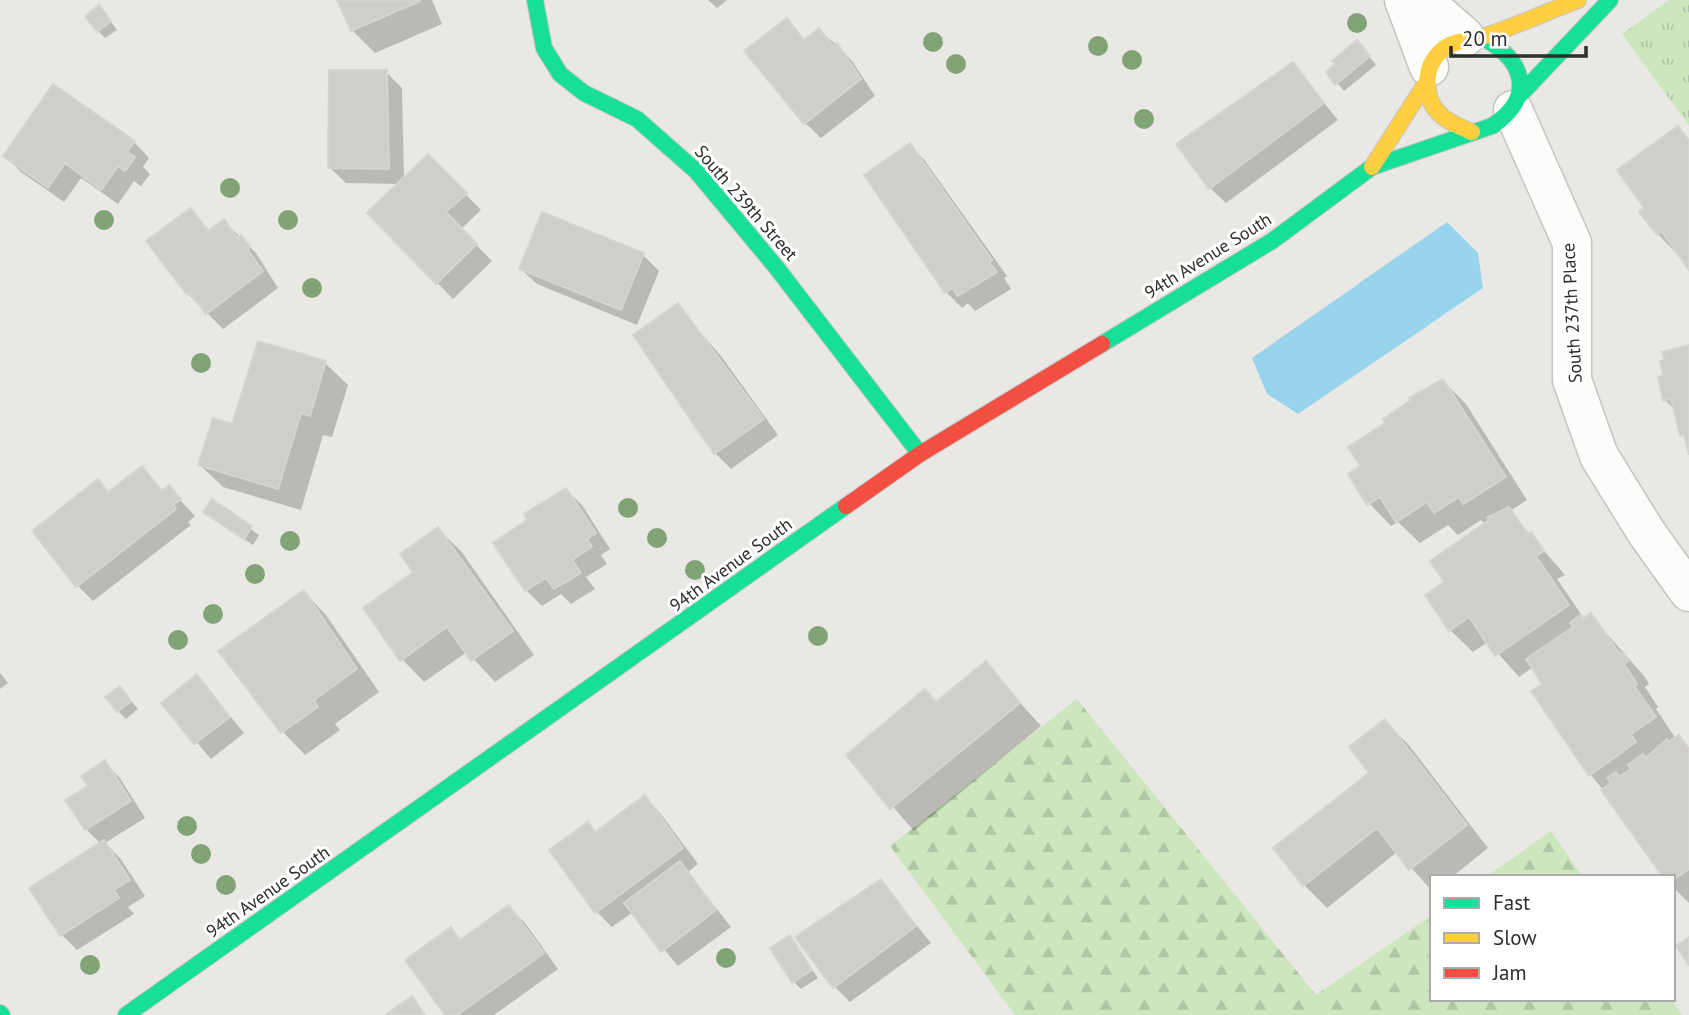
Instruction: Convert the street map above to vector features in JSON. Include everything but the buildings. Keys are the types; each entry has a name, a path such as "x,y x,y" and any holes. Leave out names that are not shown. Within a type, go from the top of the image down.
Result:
{"street":[{"name":"South 239th Street","path":"535,0 544,48 559,74 584,93 637,119 696,172 776,267 920,454"},
{"path":"1404,0 1428,75 1433,109 1441,119 1456,128 1498,117 1517,65 1496,42 1473,37 1423,0"},
{"name":"94th Avenue South","path":"1372,167 1428,75 1437,54 1450,43 1578,0"},
{"name":"94th Avenue South","path":"126,1015 920,454 1272,241 1372,167 1498,117 1610,0"},
{"name":"South 237th Place","path":"1498,117 1559,215 1572,243 1572,380 1599,456 1646,532 1689,592"}],"green space":[{"path":"1669,0 1689,0 1689,126 1622,34"},
{"path":"1077,699 1316,995 1430,916 1430,1001 1672,1001 1682,1015 1015,1015 890,846"},
{"path":"1551,831 1582,875 1489,875"}],"water":[{"path":"1447,222 1478,253 1483,288 1298,414 1267,394 1252,358"}],"traffic: fast":[{"path":"535,0 544,48 560,74 584,93 637,119 696,171 776,267 920,454"},
{"path":"1519,96 1610,0"},
{"path":"1102,344 1272,241 1372,167 1492,126 1515,103 1520,90 1520,78 1507,56 1481,37"},
{"path":"126,1015 846,506"}],"traffic: slow":[{"path":"1472,132 1443,117 1433,106 1428,74 1437,55 1450,45 1494,33 1578,0"},
{"path":"1372,167 1426,83"}],"traffic: jam":[{"path":"846,506 920,454 1102,344"}]}
